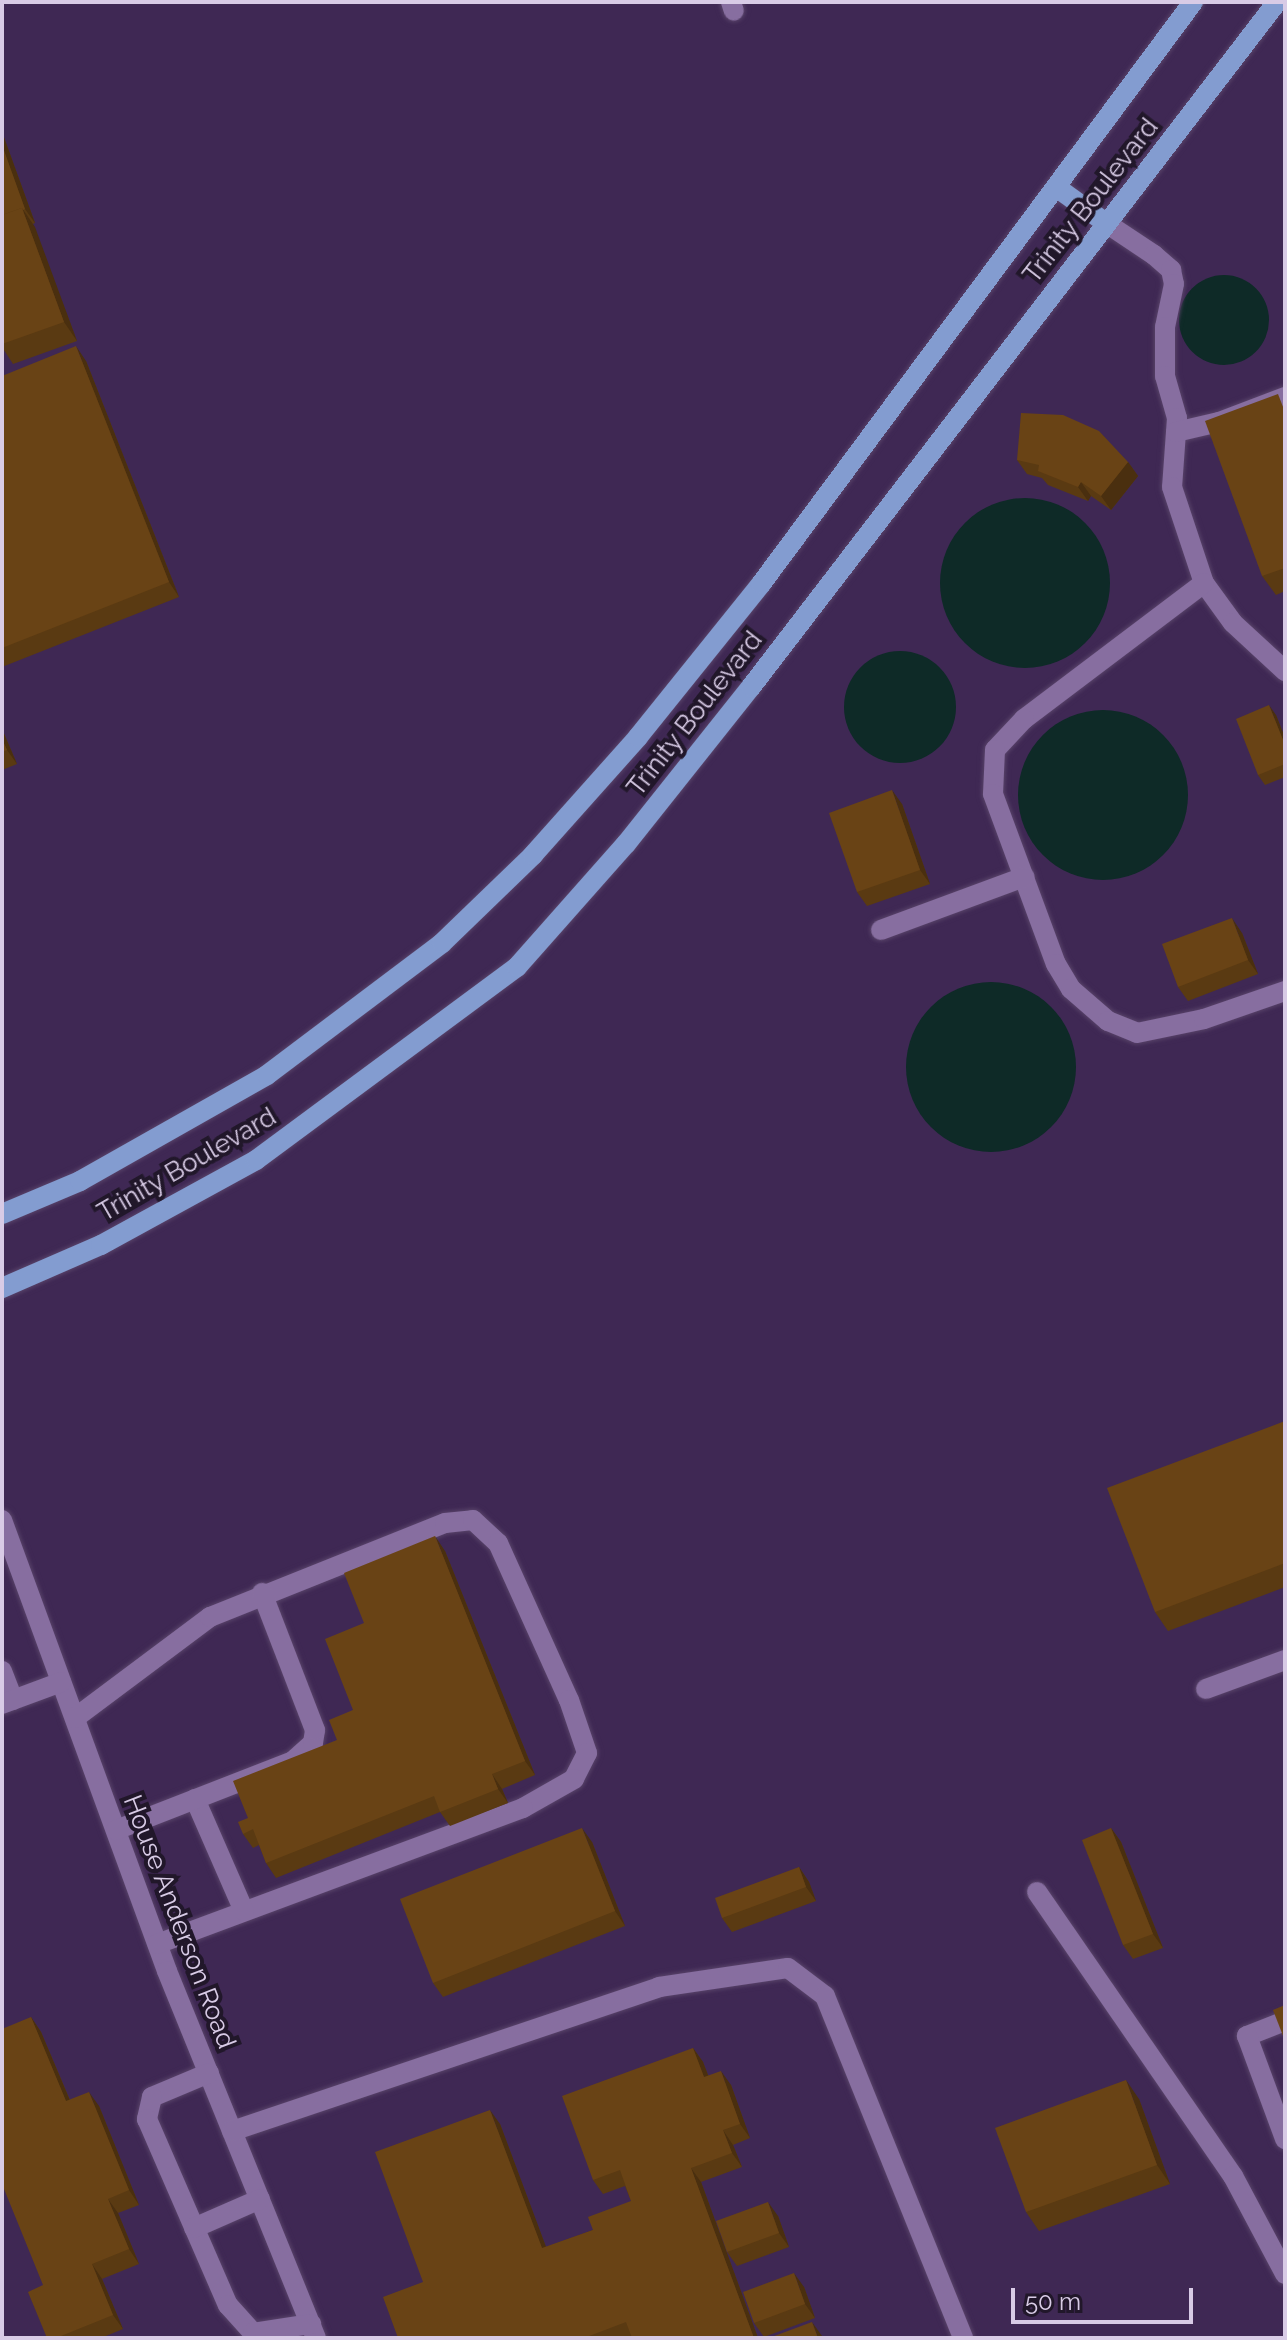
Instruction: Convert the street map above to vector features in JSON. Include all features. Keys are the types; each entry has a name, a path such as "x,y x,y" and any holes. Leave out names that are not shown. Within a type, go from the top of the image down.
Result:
{"main road":[{"name":"Trinity Boulevard","path":"2,1214 80,1181 267,1075 442,943 522,866 638,737 761,584 1193,2"},
{"name":"Trinity Boulevard","path":"2,1288 101,1245 256,1160 517,967 626,844 751,687 1277,2"},
{"path":"1056,187 1106,223"}],"street":[{"path":"1106,223 1171,270 1174,284 1165,327 1165,376 1176,432 1172,487 1204,583 1233,623 1285,671"},
{"path":"1176,432 1219,422 1285,397"},
{"path":"1204,583 1024,719 995,750 993,794 1056,964 1071,989 1108,1021 1137,1033 1204,1019 1285,991"},
{"path":"881,930 1024,877"},
{"name":"House Anderson Road","path":"2,1520 157,1944 313,2331"},
{"path":"75,1718 210,1617 262,1593 445,1523 473,1520 498,1543 587,1753 574,1779 523,1808 157,1944"},
{"path":"116,1830 293,1761 313,1743 315,1730 262,1593"},
{"path":"1206,1689 1285,1660"},
{"path":"2,1671 7,1702 61,1682"},
{"path":"195,1799 244,1911"},
{"path":"1037,1892 1233,2176 1285,2274"},
{"path":"232,2131 659,1987 788,1968 825,1996 963,2338"},
{"path":"1285,2021 1247,2036 1285,2139"},
{"path":"209,2073 152,2097 147,2119 228,2305 253,2333 313,2331"},
{"path":"194,2228 260,2199"}],"shaded area":[{"path":"1215,275 1233,275 1249,282 1262,295 1269,311 1269,329 1262,345 1249,358 1233,365 1215,365 1199,358 1186,345 1179,329 1179,311 1186,295 1199,282"},
{"path":"1025,498 1057,505 1085,523 1103,551 1110,583 1103,615 1085,643 1057,661 1025,668 993,661 965,643 947,615 940,583 947,551 965,523 993,505"},
{"path":"900,651 922,655 940,667 952,685 956,707 952,729 940,747 922,759 900,763 878,759 860,747 848,729 844,707 848,685 860,667 878,655"},
{"path":"1103,710 1135,717 1163,735 1181,763 1188,795 1181,827 1163,855 1135,873 1103,880 1071,873 1043,855 1025,827 1018,795 1025,763 1043,735 1071,717"},
{"path":"991,982 1023,989 1051,1007 1069,1035 1076,1067 1069,1099 1051,1127 1023,1145 991,1152 959,1145 931,1127 913,1099 906,1067 913,1035 931,1007 959,989"}],"building":[{"path":"2,145 25,209 2,215"},
{"path":"22,208 64,322 2,344 2,215"},
{"path":"76,346 169,582 2,648 2,376"},
{"path":"1278,394 1285,412 1285,568 1262,576 1205,421"},
{"path":"1021,413 1063,415 1099,431 1128,462 1101,496 1081,482 1078,487 1038,471 1039,465 1017,460"},
{"path":"1269,705 1285,745 1285,764 1258,775 1236,719"},
{"path":"892,790 920,870 857,892 829,813"},
{"path":"1232,918 1248,960 1178,987 1162,944"},
{"path":"1285,1421 1285,1563 1155,1612 1107,1488"},
{"path":"435,1536 525,1761 492,1774 498,1789 440,1812 434,1796 266,1863 253,1829 243,1834 238,1822 248,1818 233,1781 337,1740 329,1720 353,1710 325,1639 364,1623 344,1573"},
{"path":"582,1828 615,1911 433,1983 400,1899"},
{"path":"1111,1828 1153,1934 1123,1945 1082,1840"},
{"path":"799,1867 806,1887 722,1918 715,1898"},
{"path":"1285,2005 1285,2041 1273,2010"},
{"path":"31,2017 66,2101 89,2092 129,2190 108,2199 129,2249 92,2264 113,2315 56,2338 47,2338 28,2292 43,2285 2,2184 2,2029"},
{"path":"693,2048 704,2077 721,2071 740,2124 723,2130 732,2153 691,2168 754,2338 632,2338 626,2322 584,2338 398,2338 383,2297 423,2282 375,2152 490,2110 542,2248 593,2230 588,2217 631,2201 620,2170 593,2180 562,2096"},
{"path":"1126,2080 1157,2165 1026,2212 995,2128"},
{"path":"768,2202 779,2233 727,2252 716,2221"},
{"path":"794,2273 805,2304 754,2323 743,2292"},
{"path":"812,2322 818,2338 769,2338"}]}
